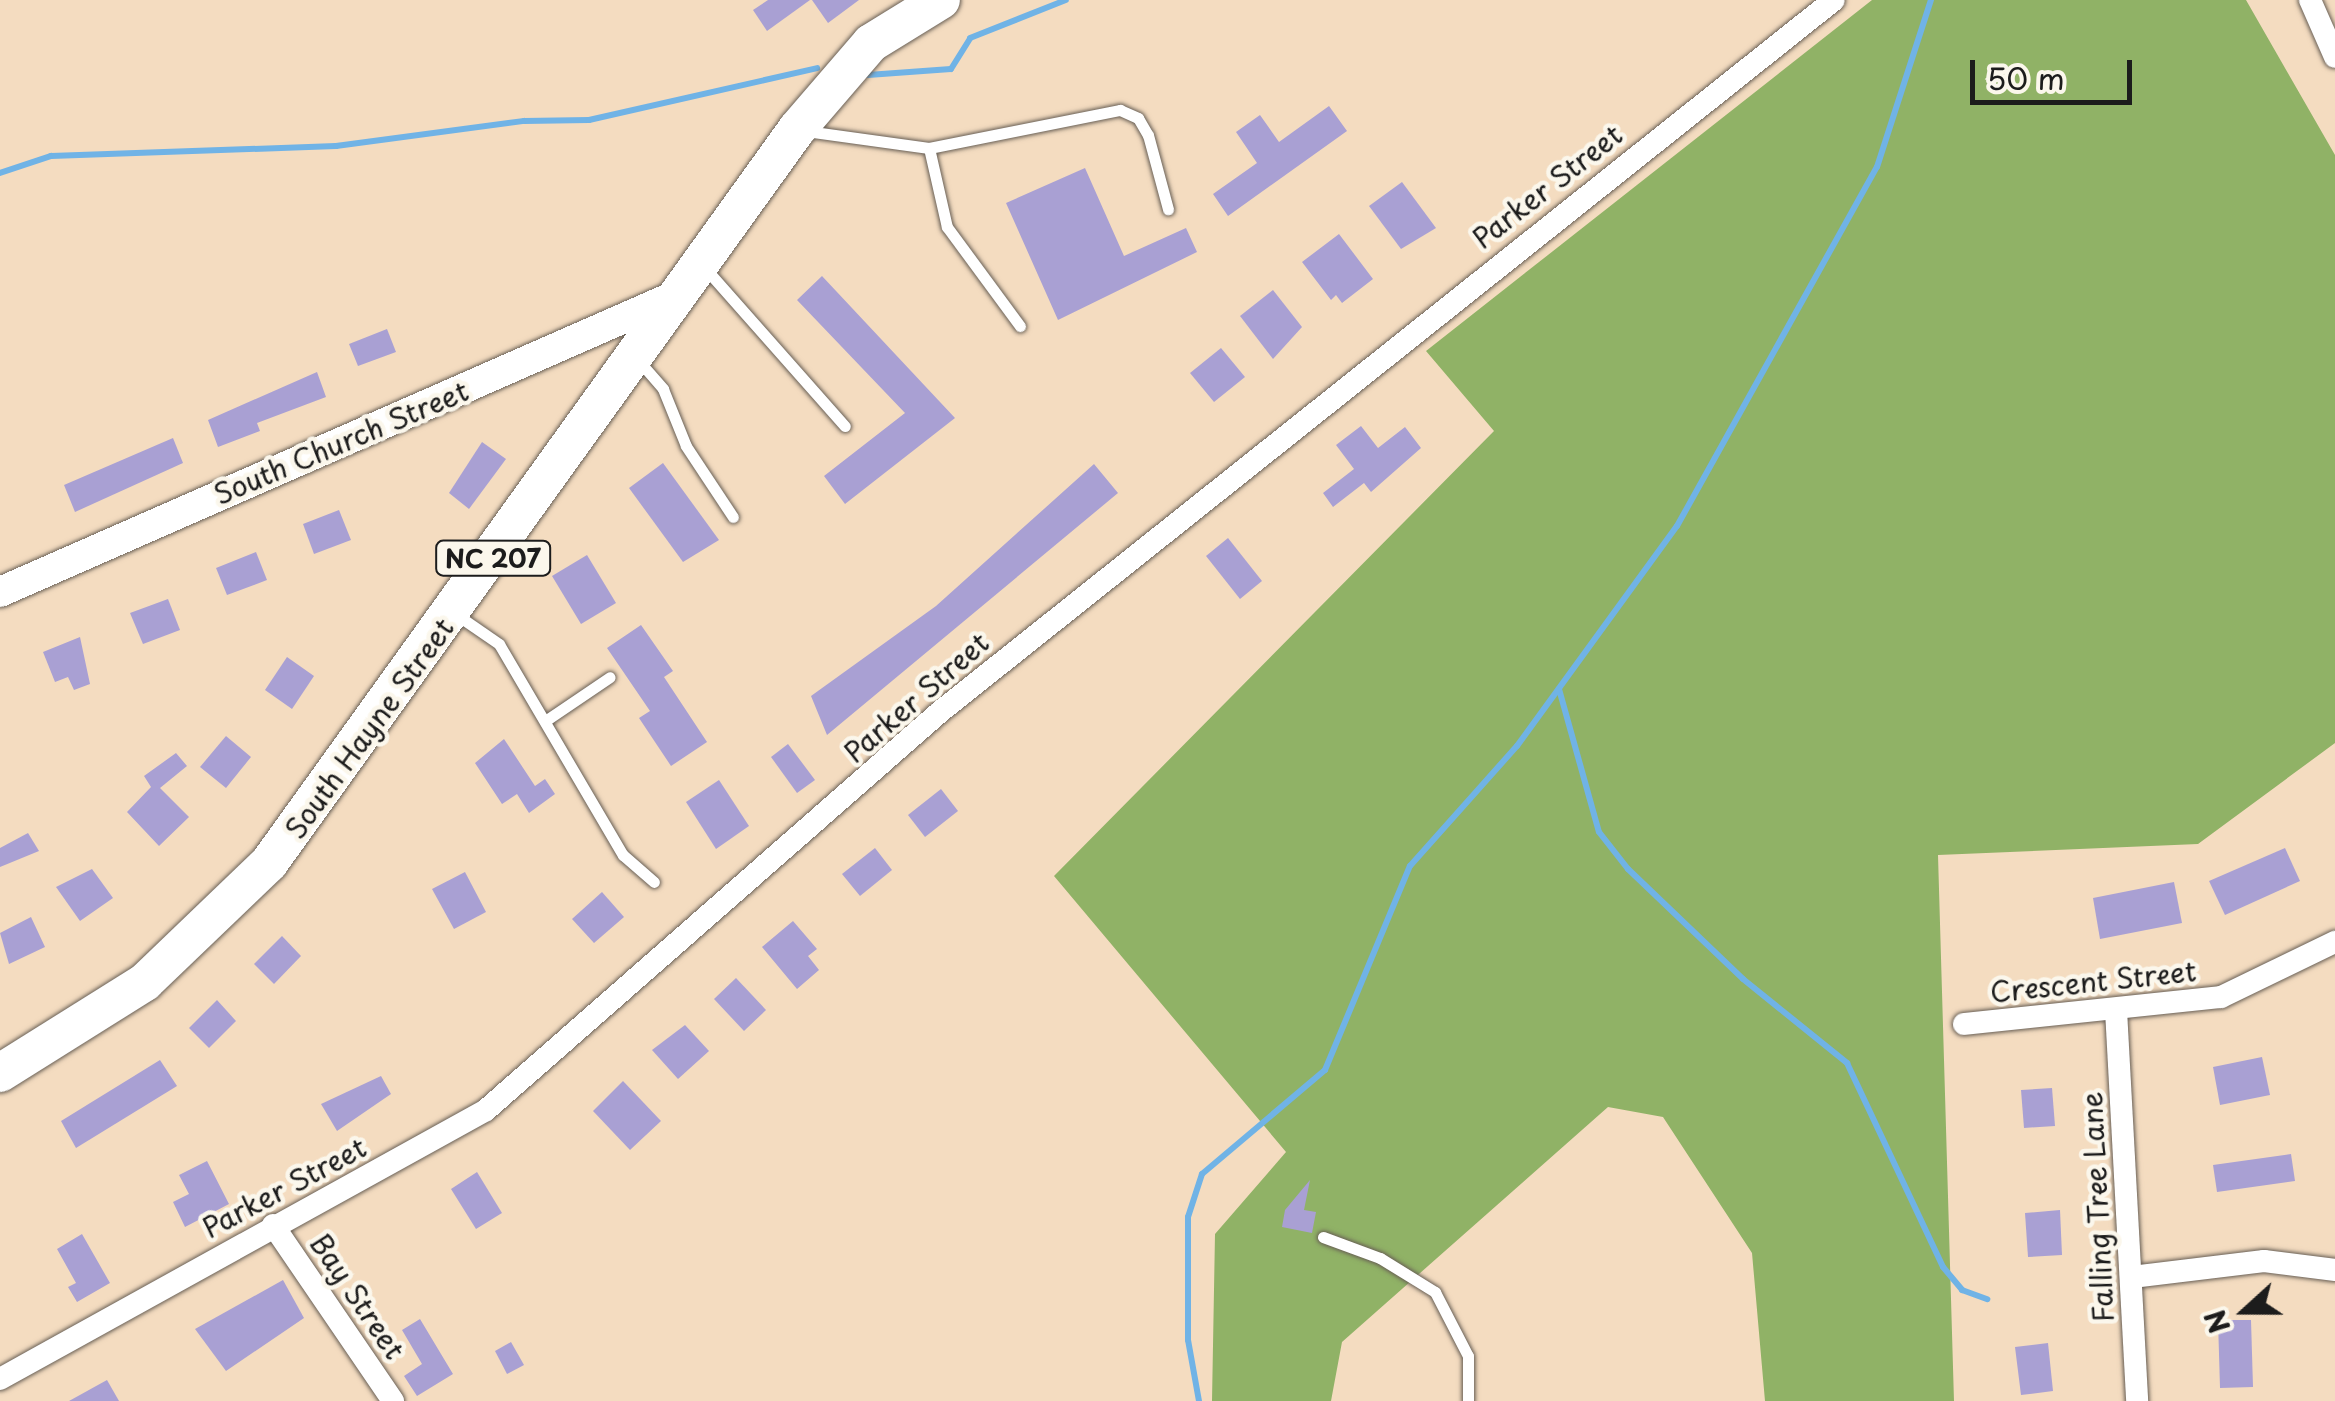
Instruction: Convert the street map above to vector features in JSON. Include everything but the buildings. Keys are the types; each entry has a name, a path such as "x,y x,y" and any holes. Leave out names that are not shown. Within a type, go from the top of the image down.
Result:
{"main road":[{"name":"South Hayne Street","path":"0,1072 145,982 210,925 304,819 797,129 872,43 941,0"}],"street":[{"name":"Parker Street","path":"0,1379 273,1224 486,1110 972,686 1834,0"},
{"path":"2310,0 2335,58"},
{"name":"South Church Street","path":"0,592 692,279"},
{"name":"Crescent Street","path":"1964,1024 2116,1010 2242,991 2335,942"},
{"name":"Falling Tree Lane","path":"2116,1010 2138,1401"},
{"name":"Bay Street","path":"273,1224 393,1401"},
{"path":"2132,1277 2264,1261 2335,1270"}],"lane":[{"path":"797,129 929,148 1120,110 1138,118 1148,135 1168,208"},
{"path":"929,148 947,227 1020,326"},
{"path":"692,279 846,426"},
{"path":"636,358 663,389 686,446 733,517"},
{"path":"454,613 499,644 624,855 654,882"},
{"path":"545,722 610,677"},
{"path":"1323,1237 1380,1258 1435,1292 1468,1356 1468,1401"}],"green space":[{"path":"1872,0 2246,0 2335,155 2335,743 2198,844 1938,855 1954,1401 1765,1401 1752,1253 1663,1117 1608,1107 1342,1342 1331,1401 1212,1401 1215,1234 1286,1152 1054,876 1494,431 1426,351"}],"waterway":[{"path":"868,75 951,69 970,38 1066,0"},
{"path":"1199,1401 1188,1340 1188,1217 1202,1174 1325,1070 1410,866 1517,746 1677,526 1877,167 1931,0"},
{"path":"0,173 51,156 336,146 524,121 589,120 817,68"},
{"path":"1559,689 1599,832 1628,869 1743,979 1847,1063 1943,1267 1962,1290 1987,1299"}]}
